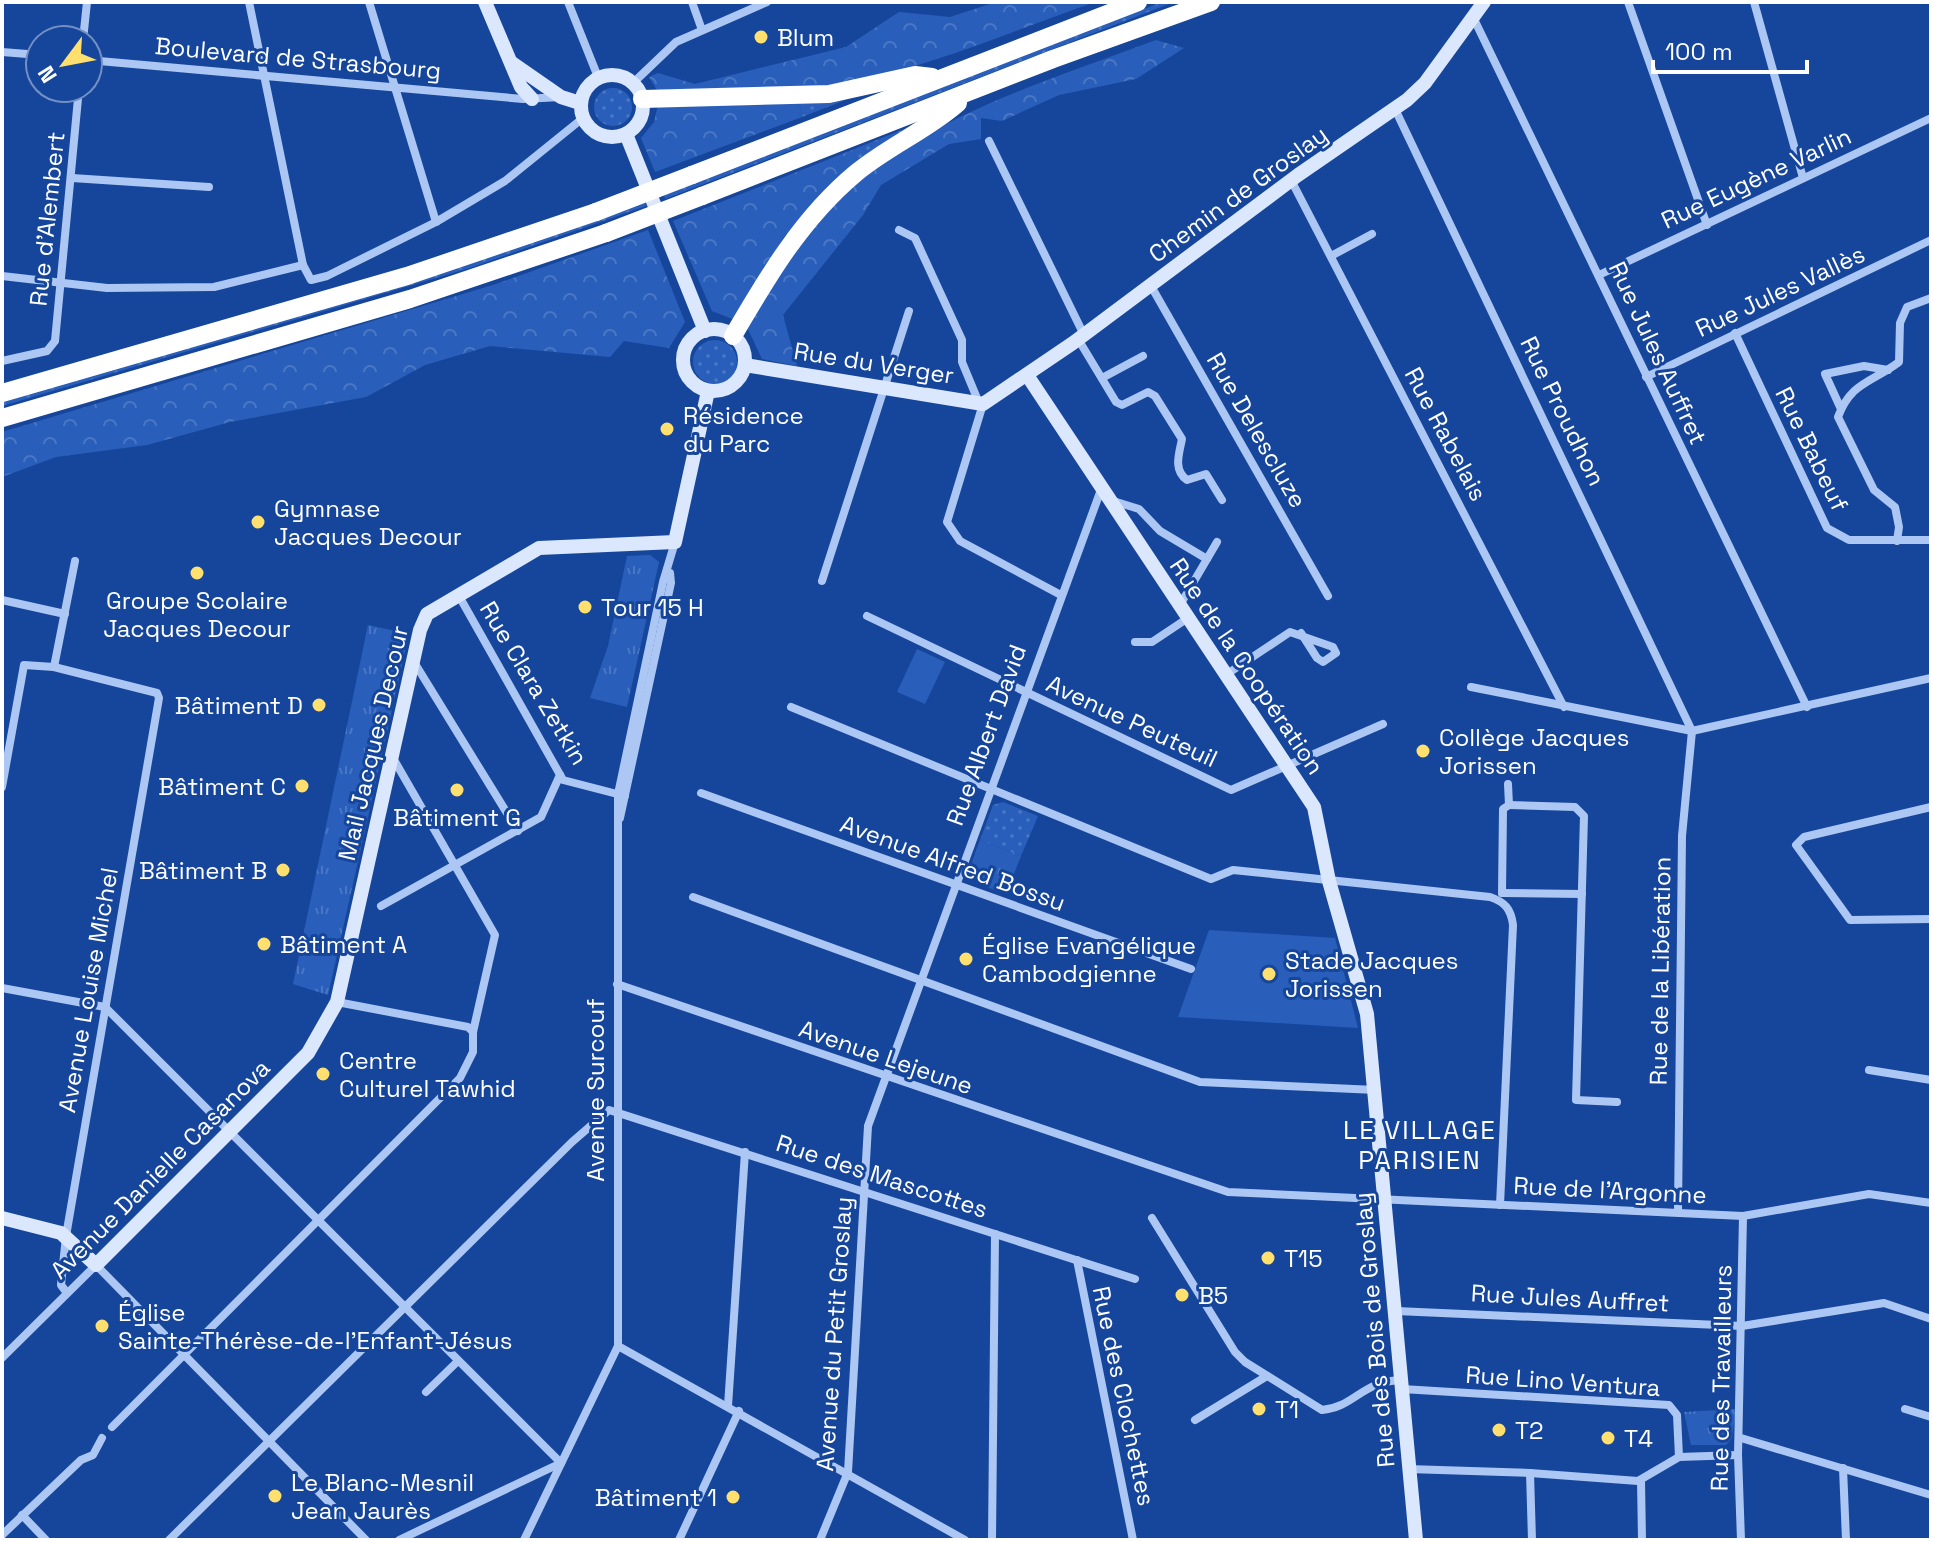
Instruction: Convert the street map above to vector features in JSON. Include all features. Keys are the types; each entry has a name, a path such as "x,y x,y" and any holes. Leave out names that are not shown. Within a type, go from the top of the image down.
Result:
{"highway":[{"path":"2,393 407,276 596,212 1138,2"},
{"path":"2,418 365,313 606,233 1211,2"},
{"path":"638,91 829,94 915,75 939,78"},
{"path":"733,336 770,272 826,201 856,173 915,130 944,116 970,93"}],"street":[{"path":"85,24 87,2"},
{"path":"249,2 303,265 311,280 327,276 436,222 505,181 581,110 587,86 598,77 618,75 638,91"},
{"path":"369,2 436,222"},
{"path":"485,2 521,87 532,99"},
{"path":"568,2 598,77"},
{"path":"692,2 702,30"},
{"path":"512,63 581,110 588,127 606,137 626,134 640,119 638,91 676,42 767,2"},
{"name":"Chemin de Groslay","path":"985,402 1081,337 1291,180 1395,109 1425,83 1484,2"},
{"path":"1628,2 1707,225"},
{"path":"1754,2 1803,178"},
{"name":"Rue Jules Auffret","path":"1473,17 1807,707"},
{"path":"2,52 24,54"},
{"name":"Boulevard de Strasbourg","path":"104,61 504,97 561,97"},
{"path":"504,97 521,87"},
{"name":"Rue d'Alembert","path":"2,361 47,351 55,341 78,104"},
{"name":"Rue Proudhon","path":"1395,109 1692,731"},
{"name":"Rue Eugène Varlin","path":"1599,275 1931,118"},
{"path":"626,134 705,331"},
{"path":"989,141 1081,337 1116,402 1122,405 1148,392 1155,396 1182,439 1177,467 1180,476 1187,480 1206,474 1222,500"},
{"path":"72,178 209,187"},
{"name":"Rue Rabelais","path":"1291,180 1564,707"},
{"path":"899,230 915,238 962,340 962,362 985,402 947,522 960,541 1059,594"},
{"path":"1331,256 1372,234"},
{"name":"Rue Jules Vallès","path":"1646,377 1931,240"},
{"path":"2,276 107,288 214,287 303,265"},
{"name":"Rue Delescluze","path":"1151,286 1328,596"},
{"path":"1897,541 1899,527 1895,507 1874,490 1838,417 1846,396 1899,362 1900,323 1907,307 1931,298"},
{"path":"822,581 909,311"},
{"path":"719,330 733,336 742,344 745,365 740,377 729,387 708,391 696,386 687,376 683,360 688,343 705,331 719,330"},
{"name":"Rue Babeuf","path":"1735,333 1827,528 1849,540 1931,540"},
{"path":"1102,378 1143,356"},
{"name":"Rue du Verger","path":"745,365 985,402"},
{"path":"1841,409 1825,374 1864,366 1888,370"},
{"path":"1027,375 1106,494 1139,509 1160,531 1207,559"},
{"name":"Avenue Surcouf","path":"618,1346 616,834 622,795 671,583 669,572 708,391"},
{"name":"Rue Albert David","path":"868,1126 1059,594 1106,494"},
{"name":"Rue de la Coopération","path":"1106,494 1314,807 1329,881"},
{"name":"Mail Jacques Decour","path":"337,1002 427,614 545,547 675,542"},
{"path":"1135,642 1152,642 1184,611 1217,542"},
{"path":"2,787 24,665 54,667 75,561"},
{"name":"Rue Clara Zetkin","path":"459,596 563,780 622,795"},
{"path":"2,600 65,614"},
{"name":"Avenue Peuteuil","path":"867,616 1231,790 1383,724"},
{"path":"1227,674 1286,633 1301,633"},
{"path":"414,662 518,831"},
{"name":"Avenue Louise Michel","path":"54,667 157,693 159,698 66,1236 61,1285 67,1293"},
{"path":"1471,687 1692,731 1931,678"},
{"path":"791,707 1211,879 1233,870 1502,899 1582,894"},
{"name":"Rue de la Libération","path":"1678,1212 1682,836 1692,731"},
{"path":"112,1427 460,1078 473,1052 473,1032 495,935 392,757"},
{"path":"381,906 448,866 456,866 518,831 546,811 560,775"},
{"path":"1508,784 1509,805"},
{"name":"Avenue Alfred Bossu","path":"701,793 1191,969"},
{"path":"1500,1205 1513,925 1511,913 1502,899 1503,809 1509,805 1575,807 1584,816 1576,1100 1617,1102"},
{"path":"1931,807 1804,837 1796,845 1850,920 1931,919"},
{"name":"Rue des Bois de Groslay","path":"1329,881 1367,1014 1416,1540"},
{"path":"693,897 1200,1082 1376,1090"},
{"name":"Avenue Lejeune","path":"617,984 1143,1166"},
{"path":"2,988 105,1007 561,1463"},
{"path":"337,1002 468,1027 473,1032"},
{"name":"Avenue Danielle Casanova","path":"2,1358 314,1046 337,1002"},
{"path":"1869,1070 1931,1080"},
{"path":"169,1540 601,1114 617,1110"},
{"name":"Rue des Mascottes","path":"617,1110 1135,1279"},
{"name":"Avenue du Petit Groslay","path":"820,1540 848,1472 868,1126"},
{"path":"728,1406 745,1152"},
{"name":"Rue de l'Argonne","path":"1143,1166 1228,1192 1386,1201 1743,1216 1869,1194 1931,1203"},
{"name":"Rue des Travailleurs","path":"1741,1540 1738,1455 1741,1438 1743,1216"},
{"path":"2,1218 66,1236 366,1540"},
{"path":"1152,1218 1235,1352 1267,1376 1322,1410 1334,1409 1374,1383 1402,1385"},
{"path":"992,1540 995,1234"},
{"name":"Rue des Clochettes","path":"1077,1260 1133,1540"},
{"name":"Rue Jules Auffret","path":"1396,1311 1742,1326 1884,1303 1931,1319"},
{"path":"524,1540 618,1346 965,1540"},
{"path":"426,1392 458,1361"},
{"path":"1195,1420 1267,1376"},
{"name":"Rue Lino Ventura","path":"1402,1385 1669,1405 1677,1415 1679,1457"},
{"path":"1905,1409 1931,1417"},
{"path":"679,1540 739,1411"},
{"path":"2,1535 81,1460 93,1455 102,1438"},
{"path":"1741,1438 1931,1495"},
{"path":"1408,1469 1641,1480 1679,1457 1738,1455"},
{"path":"399,1540 561,1463"},
{"path":"1843,1468 1846,1540"},
{"path":"1530,1473 1532,1540"},
{"path":"1641,1480 1642,1540"},
{"path":"22,1515 46,1540"}],"green space":[{"path":"996,2 1095,2 918,65 846,83 772,91 657,90 649,77 658,73 695,84 846,47 899,12 950,17"},
{"path":"1162,2 1174,2 665,199 664,195"},
{"path":"1156,40 1184,48 1136,79 1059,95 1002,121 981,118 981,139 949,144 881,185 863,215 783,315 797,366 762,359 746,325 801,239 844,192 925,135 970,112"},
{"path":"613,88 627,93 632,107 627,121 613,126 599,121 594,107 599,93"},
{"path":"853,97 802,117 799,101"},
{"path":"799,101 802,117 655,172 641,138 654,122 658,105"},
{"path":"914,125 858,162 852,150"},
{"path":"852,150 858,162 784,237 735,320 712,311 673,221"},
{"path":"645,202 646,206 470,268 2,406 2,401"},
{"path":"648,230 685,322 669,348 624,341 610,357 490,346 425,365 366,397 230,422 147,445 56,457 2,477 2,432 493,285"},
{"path":"715,340 730,347 737,362 730,377 715,384 700,377 693,362 700,347"},
{"path":"650,555 659,562 627,707 590,698 608,646 627,556"},
{"path":"368,625 409,634 328,995 293,984"},
{"path":"917,649 945,662 925,704 897,692"},
{"path":"1003,802 1038,816 1021,856 980,840 993,805"},
{"path":"980,840 1021,856 1006,894 978,884 969,870"},
{"name":"Stade Jacques Jorissen","path":"1209,930 1335,938 1358,1028 1178,1017"},
{"path":"310,951 326,956 317,989 301,983"},
{"path":"1736,1409 1732,1438 1726,1445 1691,1445 1684,1412"}],"place":[{"name":"Blum","path":"761,37"},
{"name":"Résidence du Parc","path":"667,429"},
{"name":"Gymnase Jacques Decour","path":"258,522"},
{"name":"Groupe Scolaire Jacques Decour","path":"197,573"},
{"name":"Tour 15 H","path":"585,607"},
{"name":"Bâtiment D","path":"319,705"},
{"name":"Collège Jacques Jorissen","path":"1423,751"},
{"name":"Bâtiment C","path":"302,786"},
{"name":"Bâtiment G","path":"457,790"},
{"name":"Bâtiment B","path":"283,870"},
{"name":"Bâtiment A","path":"264,944"},
{"name":"Église Evangélique Cambodgienne","path":"966,959"},
{"name":"Stade Jacques Jorissen","path":"1269,974"},
{"name":"Centre Culturel Tawhid","path":"323,1074"},
{"name":"T15","path":"1268,1258"},
{"name":"B5","path":"1182,1295"},
{"name":"Église Sainte-Thérèse-de-l'Enfant-Jésus","path":"102,1326"},
{"name":"T1","path":"1259,1409"},
{"name":"T2","path":"1499,1430"},
{"name":"T4","path":"1608,1438"},
{"name":"Le Blanc-Mesnil Jean Jaurès","path":"275,1496"},
{"name":"Bâtiment 1","path":"733,1497"}],"district":[{"name":"LE VILLAGE PARISIEN","path":"1420,1145"}]}
